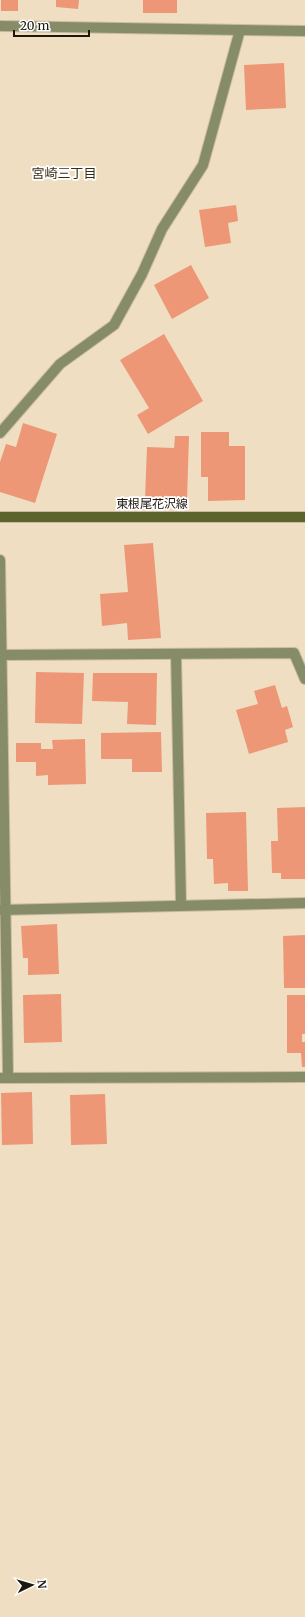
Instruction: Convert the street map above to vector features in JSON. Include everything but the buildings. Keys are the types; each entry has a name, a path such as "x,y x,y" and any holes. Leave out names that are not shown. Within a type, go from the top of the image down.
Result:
{"main road":[{"name":"東根尾花沢線","path":"0,517 305,517"}],"street":[{"path":"0,26 305,31"},
{"path":"0,433 60,364 114,325 142,274 162,229 203,165 240,30"},
{"path":"0,560 2,655 4,1078 305,1077"},
{"path":"2,655 294,653 305,679"},
{"path":"176,654 181,905"},
{"path":"3,910 305,903"}],"district":[{"name":"宮崎三丁目","path":"64,173"}]}
